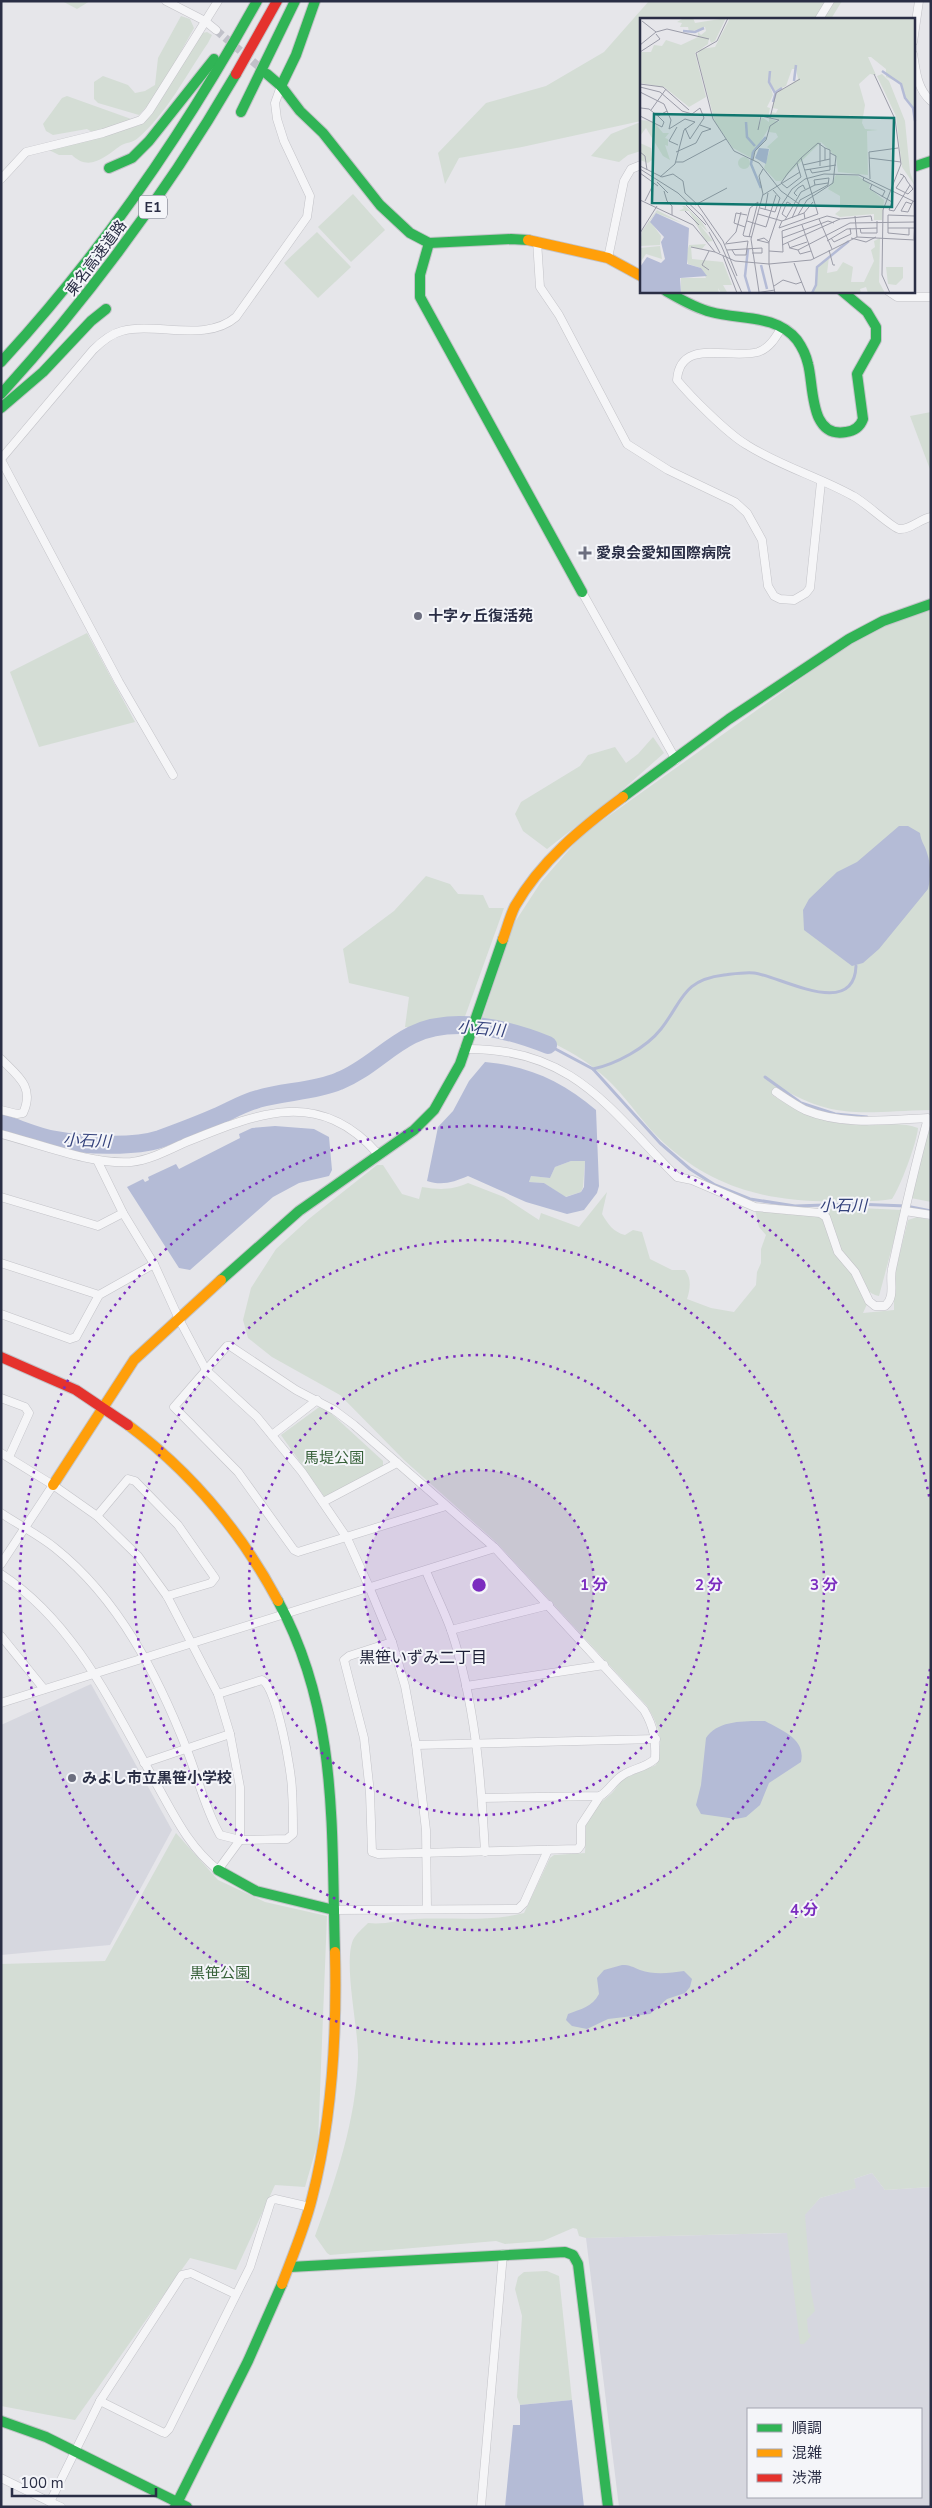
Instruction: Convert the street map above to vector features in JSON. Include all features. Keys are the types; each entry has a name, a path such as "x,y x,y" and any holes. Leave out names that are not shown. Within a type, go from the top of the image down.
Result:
{"main road":[{"name":"東名高速道路","path":"1,394 58,331 107,271 161,196 216,108 276,1"},
{"path":"241,112 295,1"},
{"path":"281,86 296,55 315,1"},
{"name":"東名高速道路","path":"1,362 69,281 131,200 188,116 255,3"},
{"path":"109,168 132,158 149,141 255,3"},
{"path":"267,74 281,86 300,111 323,133 380,205 410,234 429,243 511,239 537,241 608,258 640,275"},
{"path":"914,166 931,161"},
{"path":"429,243 420,268 418,284 420,297 582,592"},
{"path":"668,292 700,310 720,315 768,321 782,327 794,337 803,349 809,364 813,407 818,419 835,432 846,433 858,428 863,418 864,406 856,380 858,369 874,348 878,337 876,324 843,292"},
{"path":"1,408 43,372 91,321 106,309"},
{"path":"53,1484 134,1360 151,1342 299,1211 414,1130 434,1110 445,1094 464,1050 514,908 537,873 580,829 729,720 849,639 883,621 931,604"},
{"path":"1,1357 46,1376 104,1407 171,1459 213,1502 264,1572 275,1592 304,1660 316,1698 325,1742 331,1787 334,1910 334,2057 323,2153 310,2207 290,2267 261,2332 176,2504"},
{"path":"218,1870 256,1891 334,1910"},
{"path":"290,2267 565,2252 576,2258 608,2507"},
{"path":"1,2421 25,2428 74,2450 176,2504 187,2507"}],"street":[{"path":"166,1 204,21 216,30"},
{"path":"1,179 26,152 103,134 141,120 149,111 218,1"},
{"path":"820,18 830,1"},
{"path":"914,35 919,1"},
{"path":"914,60 917,79 924,96 931,101"},
{"path":"173,775 119,682 1,459 92,350 105,339 123,331 206,330 226,326 236,317 307,216 310,196 284,141 277,119 275,103 281,86"},
{"path":"608,258 624,181 631,169 640,165"},
{"path":"537,241 540,286 559,315 627,444 668,470 734,502 747,513 762,540 768,586 774,596 780,599 794,600 806,593 810,588 821,482"},
{"path":"889,292 897,298 931,297"},
{"path":"782,327 774,340 757,352 701,354 686,357 678,367 677,380 686,392 746,445 852,495 871,506 898,529 931,517"},
{"path":"582,592 676,760"},
{"path":"464,1050 491,1049 520,1054 561,1069 586,1085 604,1101 677,1177 692,1180 756,1208 820,1213 826,1217 838,1252 855,1272 869,1300 875,1306 885,1306 891,1297 890,1275 908,1201 908,1186 928,1118 867,1121 837,1119 805,1110 776,1092"},
{"path":"1,1059 24,1081 26,1086 23,1113 17,1114 1,1110"},
{"path":"1,1134 97,1160 116,1162 142,1160 234,1122 256,1116 299,1111 328,1117 340,1123 378,1154"},
{"path":"97,1160 123,1213 154,1264 179,1319 206,1370 257,1417 302,1472 347,1538 370,1589 392,1642 405,1686 416,1745 426,1830 427,1909"},
{"path":"1,1197 98,1226 123,1213"},
{"path":"905,1210 931,1215"},
{"path":"1,1263 99,1295"},
{"path":"1,1314 70,1339 76,1337 99,1295 154,1264"},
{"path":"392,1642 348,1656 344,1660 364,1738 370,1793 372,1852 378,1854 578,1849 581,1845 581,1824 600,1796 609,1791 622,1775 647,1766 655,1760 656,1739 653,1726 644,1710 495,1548 354,1425 318,1400 296,1390 230,1346 174,1407 176,1411 222,1453 238,1472 294,1550 302,1552 446,1506"},
{"path":"1,1398 25,1407 29,1413 5,1455 53,1484 97,1516 138,1556 167,1596 218,1694 230,1734 240,1787 240,1840 218,1870 193,1847 76,1645 26,1590 1,1574"},
{"path":"272,1435 318,1400"},
{"path":"323,1502 397,1463"},
{"path":"97,1516 128,1479 135,1481 178,1525 215,1578 211,1583 167,1596"},
{"path":"1,1564 53,1484"},
{"path":"1,1513 57,1550 102,1594 145,1657 187,1749 220,1835 240,1840 290,1837 292,1834 292,1789 281,1722 269,1685 262,1680 218,1694"},
{"path":"1,1703 370,1589 495,1548"},
{"path":"426,1571 451,1630 466,1686 482,1798 485,1852"},
{"path":"451,1630 549,1605"},
{"path":"1,1636 44,1689"},
{"path":"466,1686 604,1666"},
{"path":"144,1763 230,1734"},
{"path":"416,1745 656,1739"},
{"path":"482,1798 600,1796"},
{"path":"334,1910 518,1909 524,1903 548,1850"},
{"path":"100,2401 165,2433 173,2424 235,2294 250,2267 271,2201 275,2199 310,2207"},
{"path":"481,2507 503,2254"},
{"path":"50,2502 74,2450 100,2401 182,2275 191,2273 235,2294"},
{"path":"1,2478 61,2507"}],"shaded area":[{"name":"みよし市立黒笹小学校","path":"91,1684 172,1830 110,1945 1,1955 1,1725"},
{"path":"872,2173 885,2190 931,2187 931,2507 619,2507 586,2238 788,2233 820,2198 855,2188 854,2179"}],"green space":[{"path":"62,1 90,1 77,9"},
{"path":"649,1 842,1 832,18 640,18 640,121 522,147 459,158 445,184 438,153 486,103 546,86 604,52"},
{"path":"181,16 190,19 194,28 156,96 139,115 98,103 94,99 94,82 103,76 128,85 135,93 145,91 155,85 158,58"},
{"path":"207,32 212,35 208,43 176,93 158,117 136,140 122,145 103,158 91,163 78,160 72,155 59,155 49,150 140,125 151,113 198,34"},
{"path":"67,96 134,120 92,132 87,129 53,135 46,131 43,124 62,98"},
{"path":"640,124 640,151 628,155 619,162 591,156 611,134"},
{"path":"353,194 385,230 351,262 318,227"},
{"path":"317,232 351,267 318,298 284,263"},
{"path":"931,412 931,472 910,416"},
{"path":"931,608 931,1110 852,1112 835,1110 817,1105 778,1086 772,1095 815,1118 826,1121 850,1124 905,1125 918,1128 908,1165 892,1199 881,1201 796,1200 749,1191 727,1183 705,1173 684,1160 664,1143 612,1084 583,1060 534,1036 517,1030 481,1023 513,925 541,882 582,835 855,640 884,625"},
{"path":"87,633 135,722 39,747 10,672"},
{"path":"653,737 664,753 620,792 547,849 523,831 515,814 521,802 580,766 588,755 615,747 626,763 638,754"},
{"path":"426,876 450,884 458,894 483,895 489,908 504,908 463,1022 420,1028 405,1027 409,997 349,983 343,949 394,911"},
{"path":"931,1122 931,1202 911,1198 912,1187"},
{"path":"571,1161 585,1161 581,1192 565,1197 544,1183 529,1182 531,1176 550,1178 555,1167"},
{"path":"377,1165 383,1165 402,1194 419,1199 422,1187 446,1189 468,1183 504,1197 539,1220 541,1213 579,1227 607,1192 602,1214 609,1224 614,1230 625,1235 633,1230 642,1232 650,1259 672,1270 685,1270 690,1280 687,1299 711,1308 734,1312 756,1285 757,1272 761,1263 761,1249 766,1235 759,1227 755,1209 792,1215 817,1215 824,1218 868,1302 863,1313 894,1310 894,1277 908,1220 917,1217 931,1220 931,2187 885,2190 872,2173 854,2179 856,2188 820,2198 805,2215 811,2291 815,2311 807,2319 808,2332 811,2336 804,2344 800,2344 787,2233 586,2238 579,2236 577,2229 573,2228 543,2241 505,2244 496,2241 330,2255 315,2236 344,2149 356,2082 358,2047 350,1981 350,1951 354,1938 368,1923 386,1923 415,1919 470,1919 511,1916 524,1913 550,1858 554,1855 585,1853 586,1825 599,1804 612,1793 623,1779 656,1765 660,1749 658,1728 647,1706 497,1543 404,1460 340,1395 272,1357 248,1338 243,1320 251,1288 276,1249 310,1218"},
{"path":"828,1209 902,1210 879,1296 871,1293 862,1285 854,1273 839,1245 829,1218"},
{"name":"馬堤公園","path":"322,1405 383,1461 383,1466 326,1499 281,1435"},
{"name":"黒笹公園","path":"176,1833 218,1880 265,1902 327,1916 318,2142 305,2187 275,2185 236,2270 190,2258 75,2420 1,2406 1,1964 105,1961"},
{"path":"547,2271 559,2276 572,2400 520,2405 517,2397 522,2316 515,2289 518,2277 524,2272"}],"water":[{"path":"899,826 908,826 920,833 929,862 930,876 928,889 879,949 863,963 852,966 804,930 803,910 809,899 837,872 857,862"},
{"path":"485,1062 516,1067 545,1077 571,1091 596,1110 599,1186 597,1193 584,1210 567,1214 526,1202 468,1176 448,1183 427,1181 438,1127 453,1111 469,1081","holes":["571,1161 585,1161 584,1187 581,1192 566,1197 544,1183 529,1182 531,1176 550,1178 555,1167"]},
{"path":"275,1126 314,1129 329,1137 332,1170 329,1176 299,1183 273,1197 190,1270 179,1268 127,1187 143,1179 145,1182 149,1180 148,1177 176,1164 179,1169 240,1138 239,1134 252,1128"},
{"path":"765,1721 786,1732 797,1742 802,1754 801,1762 769,1783 760,1805 746,1817 736,1819 701,1814 696,1805 701,1785 706,1738 711,1732 724,1725"},
{"path":"622,1965 651,1973 684,1971 692,1979 690,1987 685,1993 667,1999 650,2014 608,2019 587,2029 572,2026 566,2020 568,2014 590,2005 599,1994 597,1978 604,1970"},
{"path":"572,2400 584,2507 505,2507 513,2425 520,2425 520,2405"}],"waterway":[{"path":"593,1069 621,1059 647,1043 661,1029 685,993 691,987 710,978 754,973 814,991 830,993 843,990 852,982 856,966"},
{"name":"小石川","path":"1,1123 48,1139 94,1144 136,1144 160,1139 268,1096 329,1085 359,1071 403,1040 428,1029 445,1026 480,1026 516,1034 548,1045"},
{"name":"小石川","path":"548,1045 593,1069 660,1143 690,1169 715,1185 750,1199 795,1206 855,1204 906,1206 931,1211"},
{"path":"765,1077 801,1103 835,1114 867,1117"}],"tunnel":[{"path":"216,30 264,71"}],"traffic: fast":[{"path":"1,362 73,278 140,189 201,96 257,1"},
{"path":"241,112 295,1"},
{"path":"281,86 296,55 315,1"},
{"path":"109,168 132,158 149,141 214,59"},
{"path":"1,394 66,318 127,240 184,159 236,74"},
{"path":"267,74 281,86 300,111 323,133 380,205 410,233 429,243 511,239 528,240"},
{"path":"914,167 931,161"},
{"path":"429,243 420,275 420,297 582,592"},
{"path":"668,292 705,310 757,319 779,326 788,332 797,340 806,357 815,408 819,419 825,427 834,432 846,432 856,428 863,419 857,374 876,340 876,327 867,312 843,292"},
{"path":"1,408 43,372 91,321 106,309"},
{"path":"623,797 729,719 849,639 883,621 931,604"},
{"path":"221,1280 299,1211 414,1130 434,1110 460,1064 503,939"},
{"path":"278,1601 298,1643 312,1686 322,1729 331,1817 335,1952"},
{"path":"218,1870 256,1891 334,1910"},
{"path":"290,2267 565,2252 573,2255 578,2264 608,2507"},
{"path":"175,2507 248,2361 282,2284"},
{"path":"1,2421 46,2437 187,2507"}],"traffic: slow":[{"path":"528,240 608,258 640,275"},
{"path":"503,939 515,906 537,874 577,833 623,797"},
{"path":"53,1485 134,1360 221,1280"},
{"path":"128,1425 173,1463 213,1505 248,1551 278,1601"},
{"path":"282,2284 309,2209 319,2168 329,2107 334,2044 335,1952"}],"traffic: jam":[{"path":"236,74 277,1"},
{"path":"1,1357 76,1390 128,1425"}],"place":[{"name":"愛泉会愛知国際病院","path":"585,553"},
{"name":"十字ヶ丘復活苑","path":"418,616"},
{"name":"みよし市立黒笹小学校","path":"72,1778"}],"district":[{"name":"黒笹いずみ二丁目","path":"423,1658"}]}
